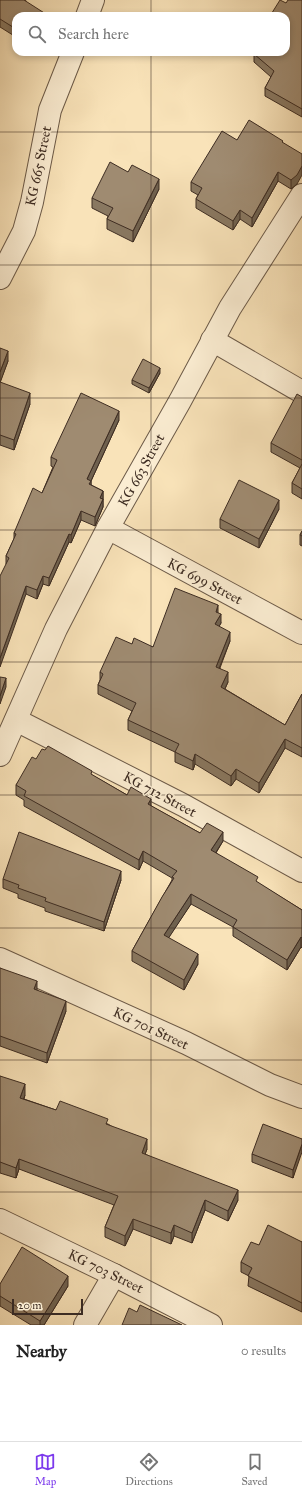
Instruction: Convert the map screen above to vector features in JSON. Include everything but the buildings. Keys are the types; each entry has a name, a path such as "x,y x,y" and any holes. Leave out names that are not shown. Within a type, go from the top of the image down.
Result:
{"street":[{"path":"88,12 93,0"},
{"name":"KG 665 Street","path":"0,278 24,231 32,202 50,110 71,56"},
{"name":"KG 663 Street","path":"0,755 56,629 108,528 246,281 302,195"},
{"path":"212,340 302,392"},
{"name":"KG 699 Street","path":"108,528 302,633"},
{"name":"KG 712 Street","path":"16,720 183,805 302,872"},
{"name":"KG 701 Street","path":"0,959 186,1043 270,1085 302,1097"},
{"name":"KG 703 Street","path":"0,1220 114,1275 211,1325"},
{"path":"84,1325 114,1275"}]}
